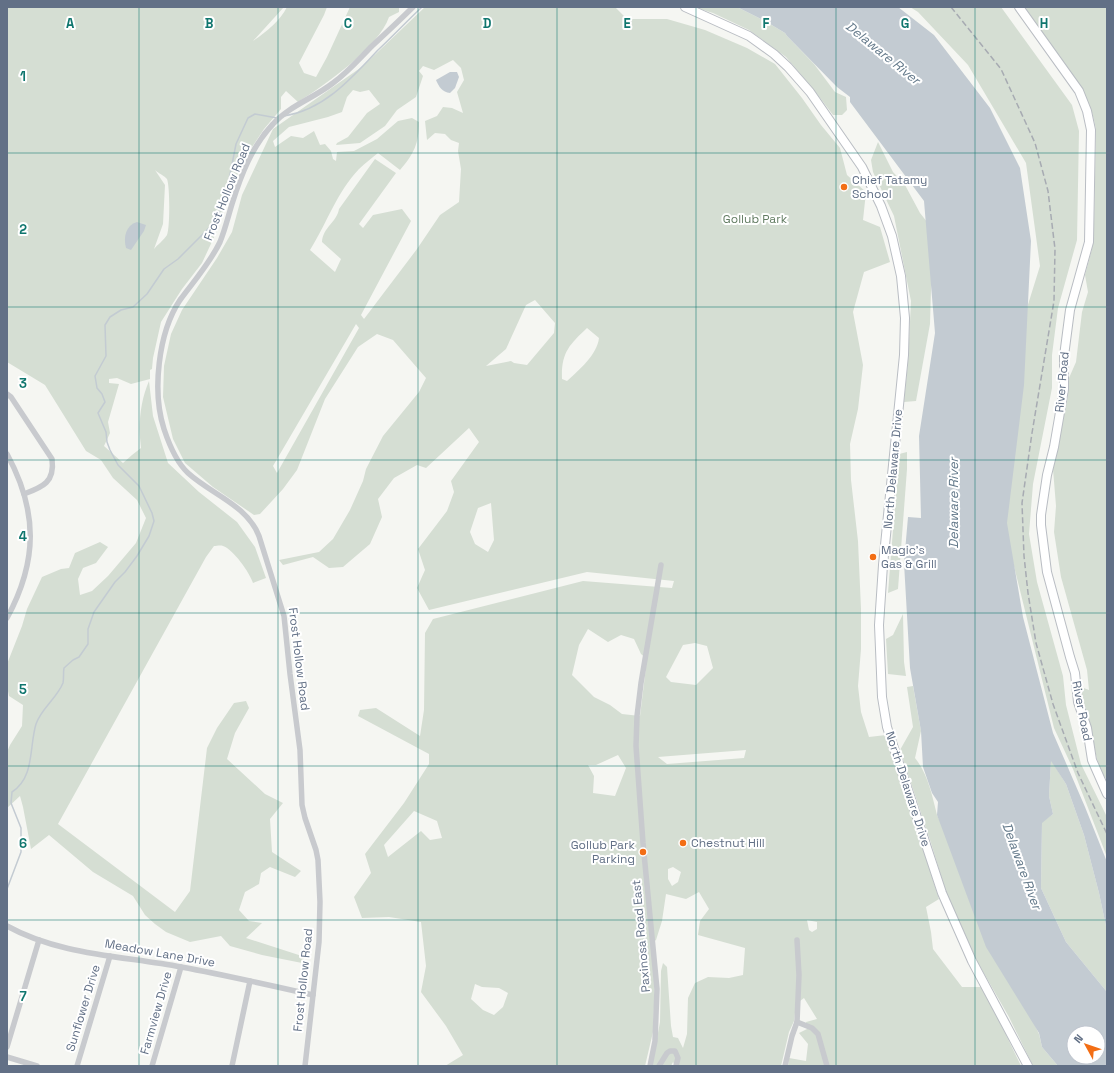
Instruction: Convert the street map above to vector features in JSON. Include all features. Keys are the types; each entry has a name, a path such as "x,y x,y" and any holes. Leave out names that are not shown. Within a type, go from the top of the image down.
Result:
{"main road":[{"name":"North Delaware Drive","path":"684,7 749,36 774,54 788,67 810,92 862,167 881,206 892,236 901,276 905,318 904,355 883,565 879,625 883,704 889,734 942,894 972,961 1028,1066"},
{"name":"River Road","path":"1019,7 1079,91 1088,111 1091,130 1089,242 1070,310 1064,356 1064,389 1054,447 1047,475 1041,525 1047,572 1075,673 1078,702 1087,728 1092,760 1107,794"}],"street":[{"name":"Frost Hollow Road","path":"305,1066 319,942 320,902 318,860 302,805 300,750 284,616 255,526 231,503 188,474 177,460 160,414 158,374 166,329 172,315 180,301 213,256 225,230 232,204 254,150 264,134 274,122 285,113 313,97 338,80 413,7"},
{"path":"7,394 11,397 52,459 53,471 49,480 39,489 24,494"},
{"path":"7,454 16,470 28,508 31,540 29,562 15,603 7,618"},
{"name":"Paxinosa Road East","path":"650,1066 657,1027 657,989 636,746 637,716 641,683 661,565"},
{"name":"Meadow Lane Drive","path":"7,926 39,940 74,950 181,967 313,995"},
{"path":"7,1047 39,940"},
{"path":"785,1066 797,1022 799,975 797,940"},
{"name":"Sunflower Drive","path":"77,1066 110,956"},
{"name":"Farmview Drive","path":"152,1066 181,967"},
{"path":"232,1066 250,981"},
{"path":"797,1022 812,1028 818,1034 827,1066"},
{"path":"659,1066 667,1053 670,1051 675,1051 678,1058 676,1066"},
{"path":"7,1057 37,1066"}],"green space":[{"path":"7,7 284,7 253,41 277,22 287,7 327,7 299,63 304,73 316,77 350,7 399,7 399,12 389,17 383,29 374,41 363,53 336,76 298,102 286,91 281,97 281,109 264,129 244,159 227,199 216,233 202,263 182,289 161,322 152,369 150,370 150,379 131,384 117,378 109,379 109,383 119,384 108,422 110,433 104,446 123,463 141,448 140,414 149,381 153,416 168,463 199,492 237,522 255,547 266,578 253,583 245,568 236,556 227,548 222,546 214,546 206,557 58,824 175,912 190,891 207,748 217,728 234,703 246,701 249,708 235,733 227,759 265,794 283,803 270,819 272,852 301,871 295,877 270,867 261,873 259,884 245,892 239,910 249,921 262,923 246,938 305,957 302,963 262,955 230,946 221,936 190,942 166,932 145,915 133,896 93,872 49,835 31,849 20,796 7,808 7,752 22,726 23,705 9,696 7,686 7,664 27,609 42,577 61,569 69,568 75,553 100,542 108,547 96,563 83,568 78,579 80,595 92,591 108,576 136,543 146,518 137,500 113,478 101,460 86,451 45,385 7,362","holes":["155,170 167,179 169,190 169,216 167,235 154,249 163,224 165,185"]},
{"name":"Gollub Park","path":"425,7 615,7 627,19 667,19 705,30 747,48 775,64 840,148 847,175 866,192 863,220 880,227 890,262 864,272 853,312 863,365 858,409 850,444 851,480 858,541 861,609 861,649 858,686 861,712 869,737 886,735 895,767 906,796 939,899 926,907 933,949 962,987 981,987 1021,1066 788,1066 789,1058 806,1061 808,1044 799,1033 807,1029 806,1022 817,1019 804,998 796,1004 794,1021 789,1032 781,1066 675,1066 673,1062 671,1066 652,1066 660,1022 661,971 663,963 667,967 673,1037 678,1038 683,1048 687,1034 688,998 695,983 708,977 729,978 743,975 745,948 698,935 700,921 709,909 699,892 686,899 666,894 662,921 656,940 651,944 655,981 653,1032 645,1066 445,1066 463,1055 446,1026 421,992 426,966 421,922 389,917 362,918 354,897 371,873 365,854 404,803 429,764 429,754 358,716 360,710 376,708 420,736 424,710 425,633 433,619 583,581 672,588 674,581 587,572 429,610 417,588 425,570 418,549 447,511 454,492 451,481 479,442 469,428 426,468 417,465 394,478 378,499 382,517 370,544 343,567 329,568 313,557 283,565 279,560 319,552 333,539 350,510 363,481 366,469 383,436 419,392 426,378 393,340 377,334 358,347 325,399 297,470 283,489 260,514 254,515 213,487 185,463 173,439 163,397 164,366 171,334 182,310 217,258 232,232 242,195 273,129 363,66","holes":["453,60 461,68 464,80 457,92 463,113 452,108 443,107 437,116 425,121 427,140 435,133 445,134 451,140 459,143 458,151 461,169 459,202 440,215 417,249 364,319 361,315 411,221 402,209 373,215 363,228 359,224 396,173 375,159 339,209 336,218 327,228 322,242 341,259 335,272 310,250 344,188 359,169 378,153 400,170 409,159 415,148 419,122 412,118 398,121 377,139 354,151 337,152 336,161 333,159 331,151 325,144 320,145 314,131 303,138 291,136 275,147 273,141 289,127 342,112 347,97 353,90 360,92 369,90 380,104 367,113 348,137 336,145 360,143 385,126 397,110 416,97 423,76 419,71 423,66 434,70","535,300 555,323 554,333 527,365 514,363 511,361 486,366 506,349 526,305","356,324 359,328 277,473 273,466","587,328 599,338 598,344 591,356 567,381 562,379 562,370 567,350","491,503 494,540 488,552 475,544 470,532 478,508","588,629 608,642 621,635 634,639 641,654 647,659 640,716 622,714 610,705 594,697 572,675 579,645","695,643 707,646 713,668 696,685 671,682 666,677 683,645","746,750 744,758 667,764 658,757","618,755 626,768 615,796 593,793 594,776 588,765 596,765","414,811 437,821 442,838 430,840 421,831 388,857 384,845","673,867 681,872 678,882 672,886 668,879 668,869","807,920 817,922 817,929 812,932 809,930","475,984 482,987 499,988 508,993 503,1007 494,1015 483,1010 471,999"]},
{"path":"694,7 737,7 785,33 814,64 835,92 846,97 847,110 842,115 833,115 786,57 749,30 713,13"},
{"path":"910,7 1001,7 1072,105 1079,131 1077,240 1058,308 1052,355 1052,388 1033,484 1029,534 1037,582 1063,676 1066,705 1081,764 1107,817 1107,857 1073,769 1054,728 1008,542 1004,492 1021,327 1040,266 1026,163 968,65 918,12"},
{"path":"1025,7 1107,7 1107,780 1100,768 1083,698 1081,687 1089,690 1087,670 1061,577 1054,532 1056,506 1053,469 1067,401 1069,378 1076,362 1082,312 1088,292 1085,275 1092,249 1094,224 1096,130 1091,109 1082,90"},
{"path":"878,142 893,172 905,185 920,213 931,227 932,256 930,324 916,401 904,402 908,363 911,301 894,216 873,172 871,160"},
{"path":"907,452 898,589 888,593 899,454"},
{"path":"903,614 904,662 906,676 888,674 886,639 893,635"},
{"path":"913,686 921,731 915,758 926,778 937,815 1039,1034 1042,1047 1058,1066 1033,1066 1009,1017 978,963 946,892 900,750 913,727 907,687"},
{"path":"1051,760 1066,784 1084,835 1099,893 1107,931 1107,992 1066,942 1041,888 1042,822 1053,814 1049,796"}],"water":[{"name":"Delaware River","path":"737,7 898,7 934,35 990,108 1020,168 1031,241 1024,385 1007,523 1023,617 1053,733 1107,862 1107,931 1084,835 1066,784 1051,761 1049,796 1053,814 1042,823 1041,888 1066,942 1107,992 1107,1066 1058,1066 1042,1047 1039,1033 986,947 937,815 938,802 932,793 923,767 921,731 910,668 904,563 908,517 921,518 919,436 935,333 924,201 850,102 850,97 837,87 785,33"},
{"path":"450,72 457,72 459,77 455,88 450,93 441,89 436,80"},
{"path":"137,222 146,225 144,231 131,250 126,248 125,236 130,226"}],"waterway":[{"path":"284,116 298,113 312,107 336,91 347,82 422,7"},
{"path":"7,889 21,852 21,828 11,803 12,792 19,786 28,770 36,724 41,713 57,694 63,683 64,668 79,657 88,644 88,629 94,612 115,582 137,556 149,536 154,521 152,513 139,486 118,465 110,450 106,432 98,413 105,402 102,394 97,388 95,376 106,356 105,325 110,317 121,310 133,307 147,294 164,269 178,259 213,224 222,207 236,144 248,118 255,114 277,118"}],"railway":[{"path":"951,7 1001,69 1035,143 1048,191 1055,249 1054,301 1022,503 1024,556 1036,643 1053,704 1078,773 1107,834"}],"place":[{"name":"Chief Tatamy School","path":"844,187"},
{"name":"Magic's Gas & Grill","path":"873,557"},
{"name":"Chestnut Hill","path":"683,843"},
{"name":"Gollub Park Parking","path":"643,852"}]}
